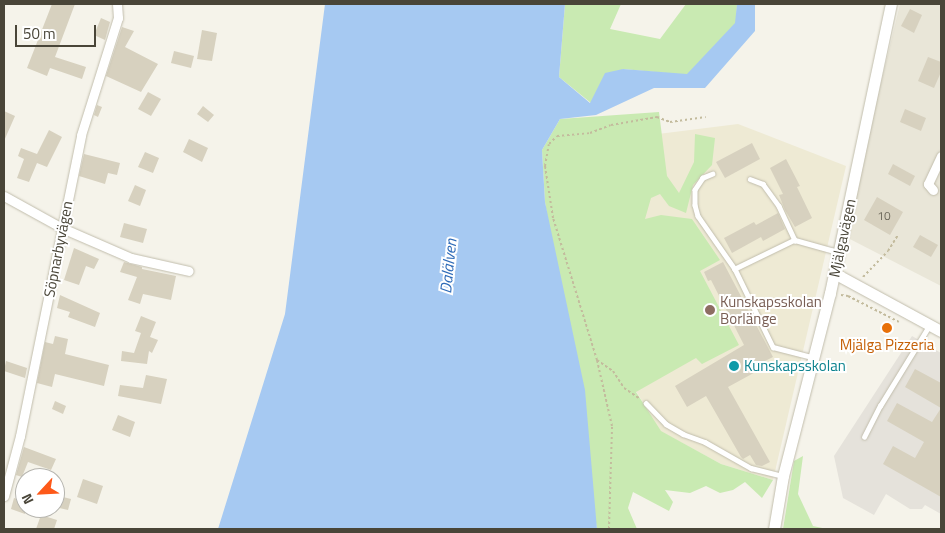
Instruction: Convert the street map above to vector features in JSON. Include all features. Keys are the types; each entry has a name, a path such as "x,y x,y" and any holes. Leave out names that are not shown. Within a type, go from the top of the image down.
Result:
{"street":[{"name":"Söpnarbyvägen","path":"4,496 20,436 81,135 118,18 118,4"},
{"name":"Mjälgavägen","path":"774,529 783,476 815,358 830,293 891,4"},
{"path":"933,190 928,184 941,156"},
{"path":"4,196 62,228 132,258 189,271"},
{"path":"834,273 857,283 941,332"}],"lane":[{"path":"713,174 703,178 695,190 695,204 698,216 735,269 773,347 815,358"},
{"path":"750,179 763,184 779,206 795,240"},
{"path":"735,269 795,240 838,252"},
{"path":"864,437 880,406 930,325"},
{"path":"646,403 666,424 683,434 705,442 751,468 783,476"}],"path":[{"path":"609,529 612,426 597,360 553,218 545,166 549,144 558,136 590,133 611,125 656,117 670,122 706,117"},
{"path":"848,296 857,283 888,251 898,235"},
{"path":"830,293 848,296 899,322"},
{"path":"597,360 613,370 624,388 646,403"}],"shaded area":[{"path":"900,4 941,4 941,286 844,236"},
{"name":"Kunskapsskolan Borlänge","path":"738,124 846,166 773,480 721,464 660,431 636,391 619,349 650,135"},
{"path":"912,336 941,353 941,514 925,505 922,509 910,509 886,494 874,515 843,498 834,456"}],"green space":[{"path":"565,4 621,4 610,29 660,39 686,4 737,4 736,23 687,75 623,69 591,103 559,77"},
{"path":"659,112 667,176 679,193 694,162 695,134 715,138 712,165 693,185 686,213 669,206 660,194 651,198 645,219 661,215 692,219 720,260 700,271 739,345 702,364 696,358 636,392 661,431 721,464 773,480 762,498 745,482 733,490 720,493 706,486 690,493 665,490 673,502 669,511 633,492 628,508 637,529 597,529 545,202 542,150 560,119"},
{"path":"803,456 798,494 813,526 827,529 783,529 794,461"}],"water":[{"name":"Dalälven","path":"325,4 565,4 559,77 590,103 605,73 623,69 687,74 735,23 737,4 755,4 755,31 705,88 654,88 596,115 560,119 542,150 545,202 585,390 597,529 218,529 285,314"}],"building":[{"path":"52,4 75,4 55,57 86,67 82,79 50,68 47,76 27,68"},
{"path":"910,9 922,15 914,33 901,26"},
{"path":"101,18 110,22 105,40 94,35"},
{"path":"122,27 134,31 125,47 158,64 141,92 106,76"},
{"path":"202,30 217,33 212,61 197,59"},
{"path":"174,51 194,56 191,68 171,63"},
{"path":"928,57 941,62 941,72 934,88 918,81"},
{"path":"148,92 161,99 151,116 138,109"},
{"path":"97,105 102,107 98,117 94,115"},
{"path":"203,106 214,115 208,122 197,114"},
{"path":"905,109 926,118 921,131 900,122"},
{"path":"4,111 15,116 4,141"},
{"path":"49,130 62,137 47,167 37,163 29,182 17,178 24,159 18,156 21,148 37,154"},
{"path":"189,139 208,148 202,162 183,152"},
{"path":"752,143 760,159 725,178 716,162"},
{"path":"145,152 159,158 153,173 138,167"},
{"path":"84,154 120,163 117,175 108,173 105,184 79,176"},
{"path":"786,159 800,186 797,187 812,218 795,227 785,210 779,195 783,194 770,168"},
{"path":"893,164 915,176 910,186 888,174"},
{"path":"135,185 146,190 140,206 128,201"},
{"path":"877,197 903,212 890,235 864,220"},
{"path":"778,213 785,229 763,241 761,237 732,253 724,238 754,222 756,225"},
{"path":"124,223 147,229 143,243 120,237"},
{"path":"920,235 938,245 931,257 913,247"},
{"path":"74,248 99,259 94,269 86,266 79,285 64,280"},
{"path":"124,262 142,267 142,269 176,276 171,300 143,294 140,304 128,300 137,277 120,272"},
{"name":"Kunskapsskolan","path":"723,262 773,357 759,364 761,369 728,387 770,462 762,466 756,465 750,455 743,459 741,457 706,396 687,407 675,386 744,345 711,280 708,281 704,272"},
{"path":"60,295 100,313 95,327 68,317 70,312 57,308"},
{"path":"141,316 156,322 150,337 158,340 152,353 149,351 147,364 121,361 122,351 134,353 141,333 135,331"},
{"path":"55,336 68,339 65,354 109,365 104,386 55,374 52,387 37,383 45,342 53,344"},
{"path":"6,361 27,368 25,378 4,371"},
{"path":"915,369 941,383 941,408 905,387"},
{"path":"146,375 167,379 161,404 118,396 120,385 143,388"},
{"path":"55,401 66,406 63,414 52,409"},
{"path":"897,403 932,422 941,408 941,497 883,464 893,446 915,458 924,442 887,421"},
{"path":"118,415 135,422 130,437 112,430"},
{"path":"24,447 56,459 52,468 45,468 28,462 26,468 18,468"},
{"path":"83,479 103,486 97,504 77,497"},
{"path":"14,498 15,510 11,509"},
{"path":"65,498 71,499 68,510 65,509"},
{"path":"40,518 57,520 54,529 36,529"}],"place":[{"name":"Kunskapsskolan Borlänge","path":"710,310"},
{"name":"Mjälga Pizzeria","path":"887,328"},
{"name":"Kunskapsskolan","path":"734,366"}]}
